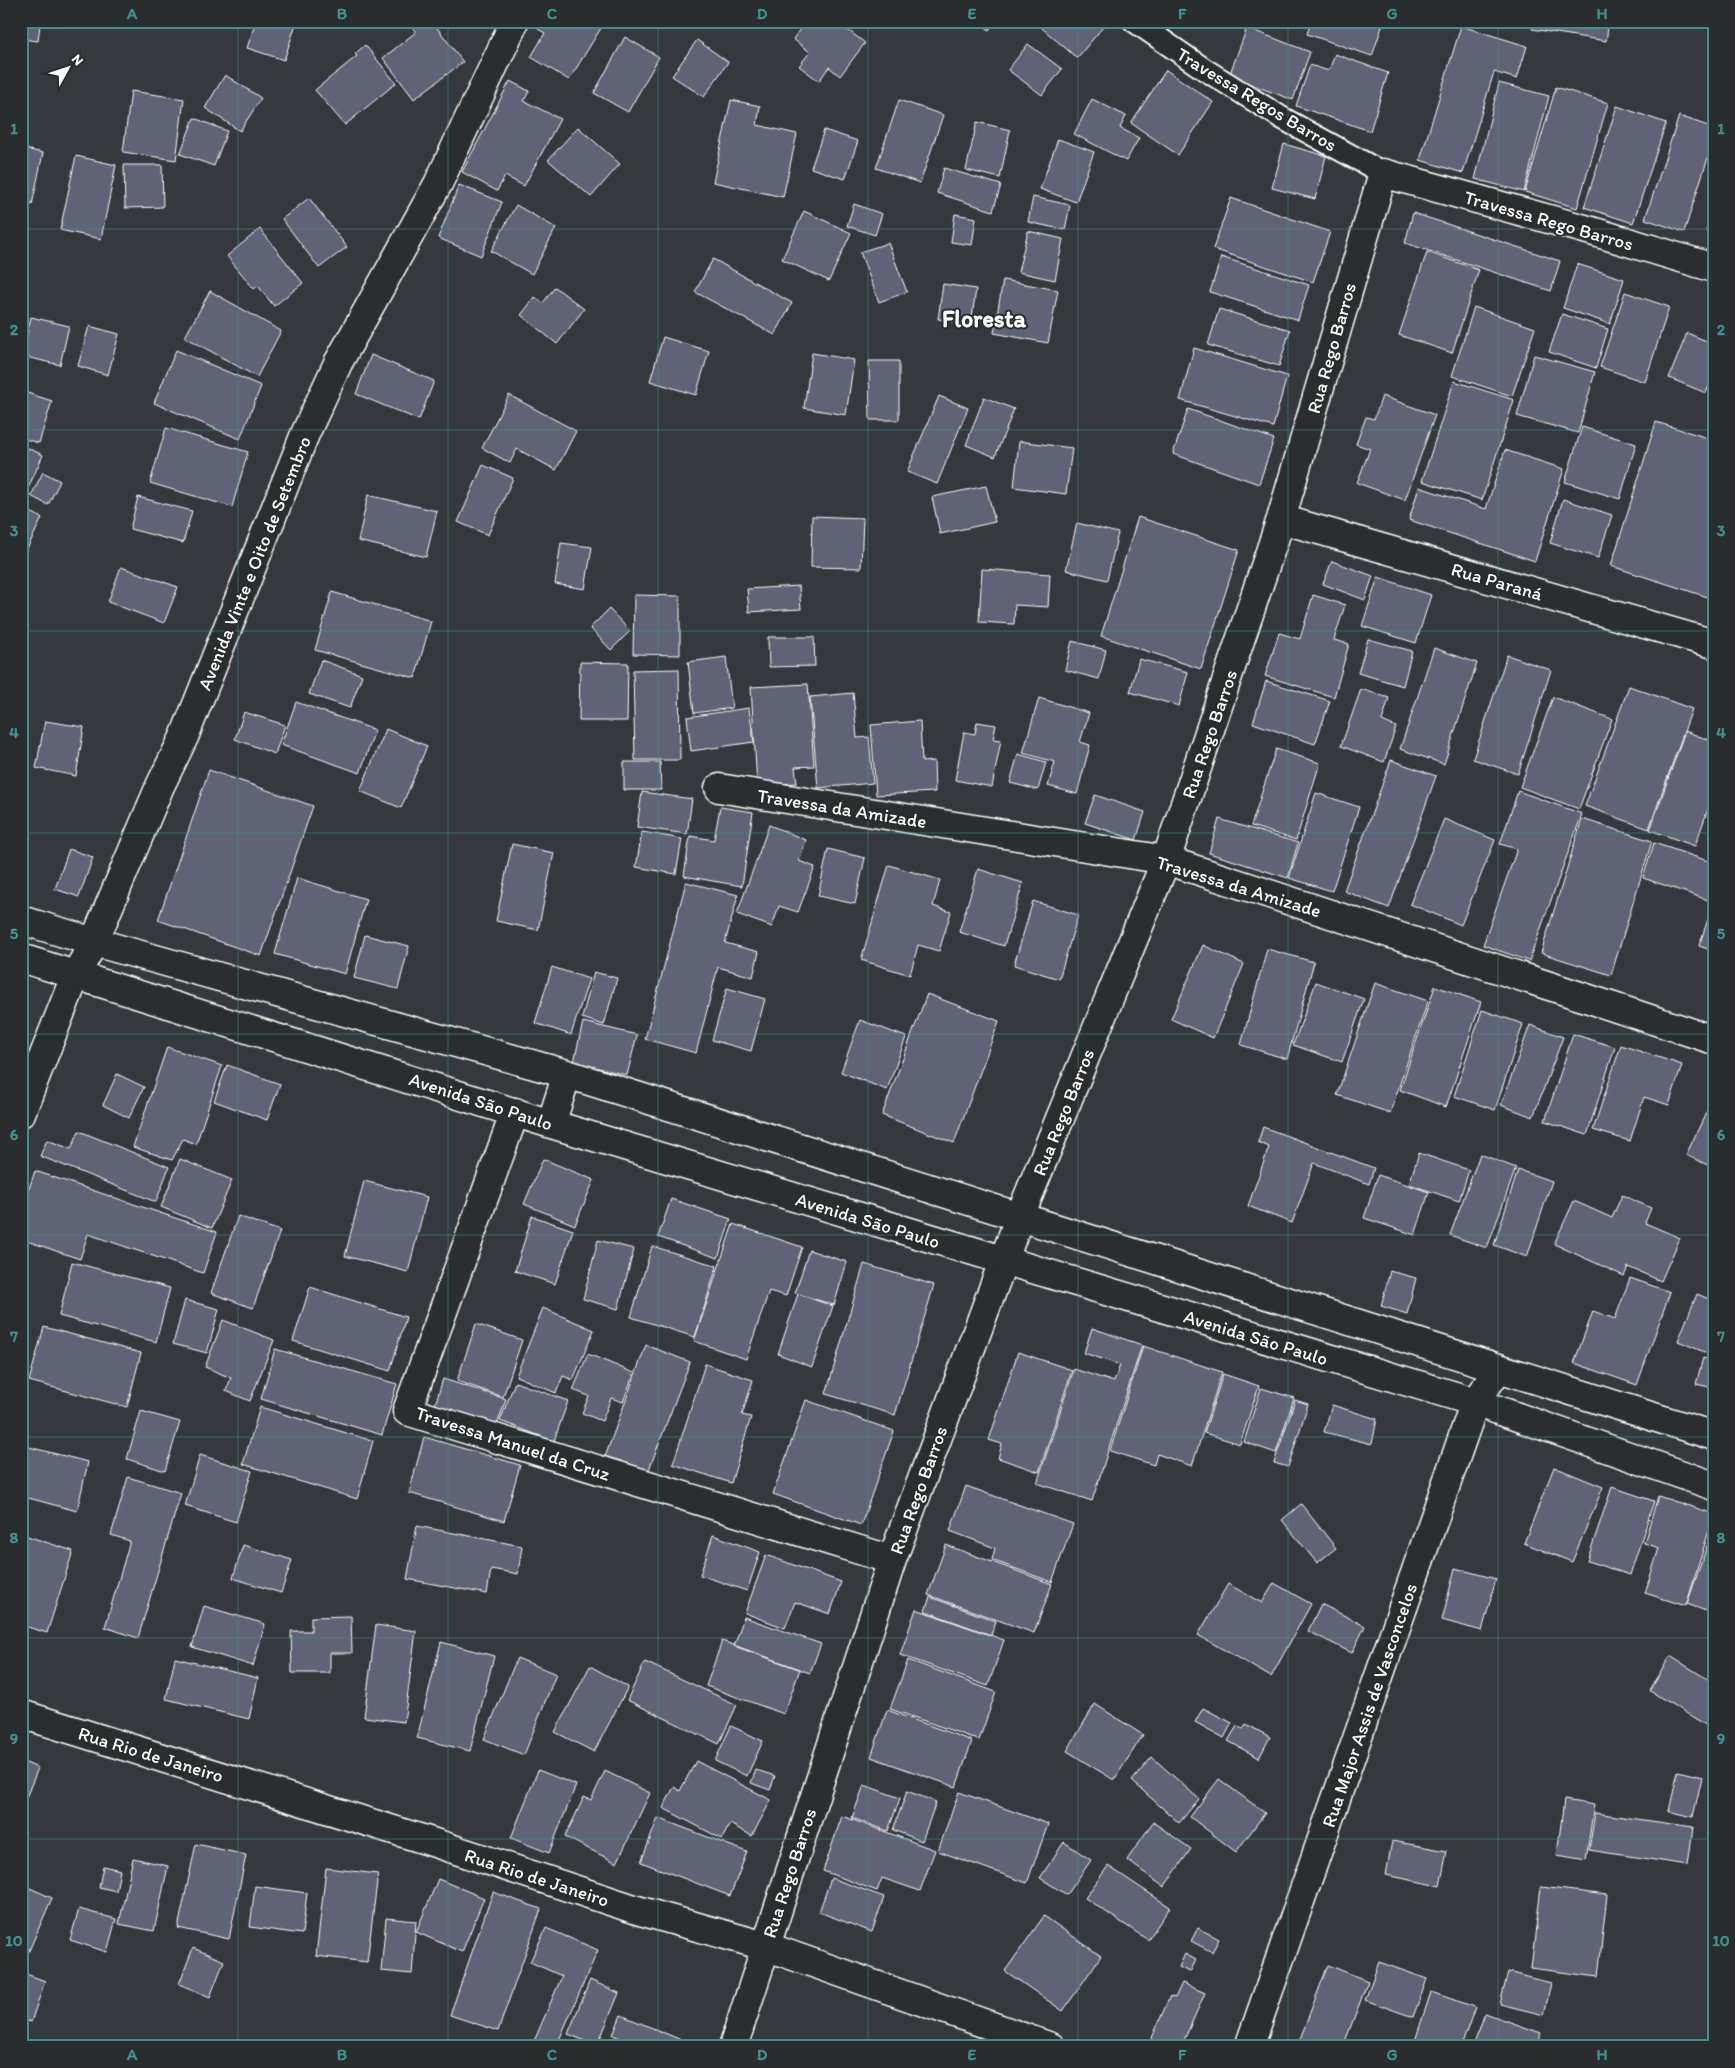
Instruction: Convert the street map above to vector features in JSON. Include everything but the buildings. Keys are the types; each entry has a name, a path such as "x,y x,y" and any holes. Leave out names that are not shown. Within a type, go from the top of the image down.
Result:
{"street":[{"name":"Avenida Vinte e Oito de Setembro","path":"21,1113 76,974 94,942 160,786 184,737 305,434 338,362 438,184 514,25"},
{"name":"Travessa Rego Barros","path":"1383,173 1588,230 1714,268"},
{"name":"Rua Rego Barros","path":"733,2047 892,1560 1020,1216 1166,860 1281,519 1383,173"},
{"name":"Rua Paraná","path":"1281,519 1714,644"},
{"name":"Travessa da Amizade","path":"719,788 1166,860 1714,1040"},
{"path":"21,920 567,1074 1714,1436"},
{"name":"Avenida São Paulo","path":"21,958 551,1124 1003,1262 1475,1402 1714,1486"},
{"path":"551,1124 567,1074"},
{"name":"Travessa Manuel da Cruz","path":"515,1112 407,1411 892,1560"},
{"name":"Rua Major Assis de Vasconcelos","path":"1249,2047 1475,1402 1499,1368"},
{"name":"Rua Rio de Janeiro","path":"21,1714 432,1842 637,1910 765,1946 1051,2047"}],"lane":[{"name":"Travessa Regos Barros","path":"1134,21 1204,69 1282,118 1383,173"}],"district":[{"name":"Floresta","path":"984,319"}]}
